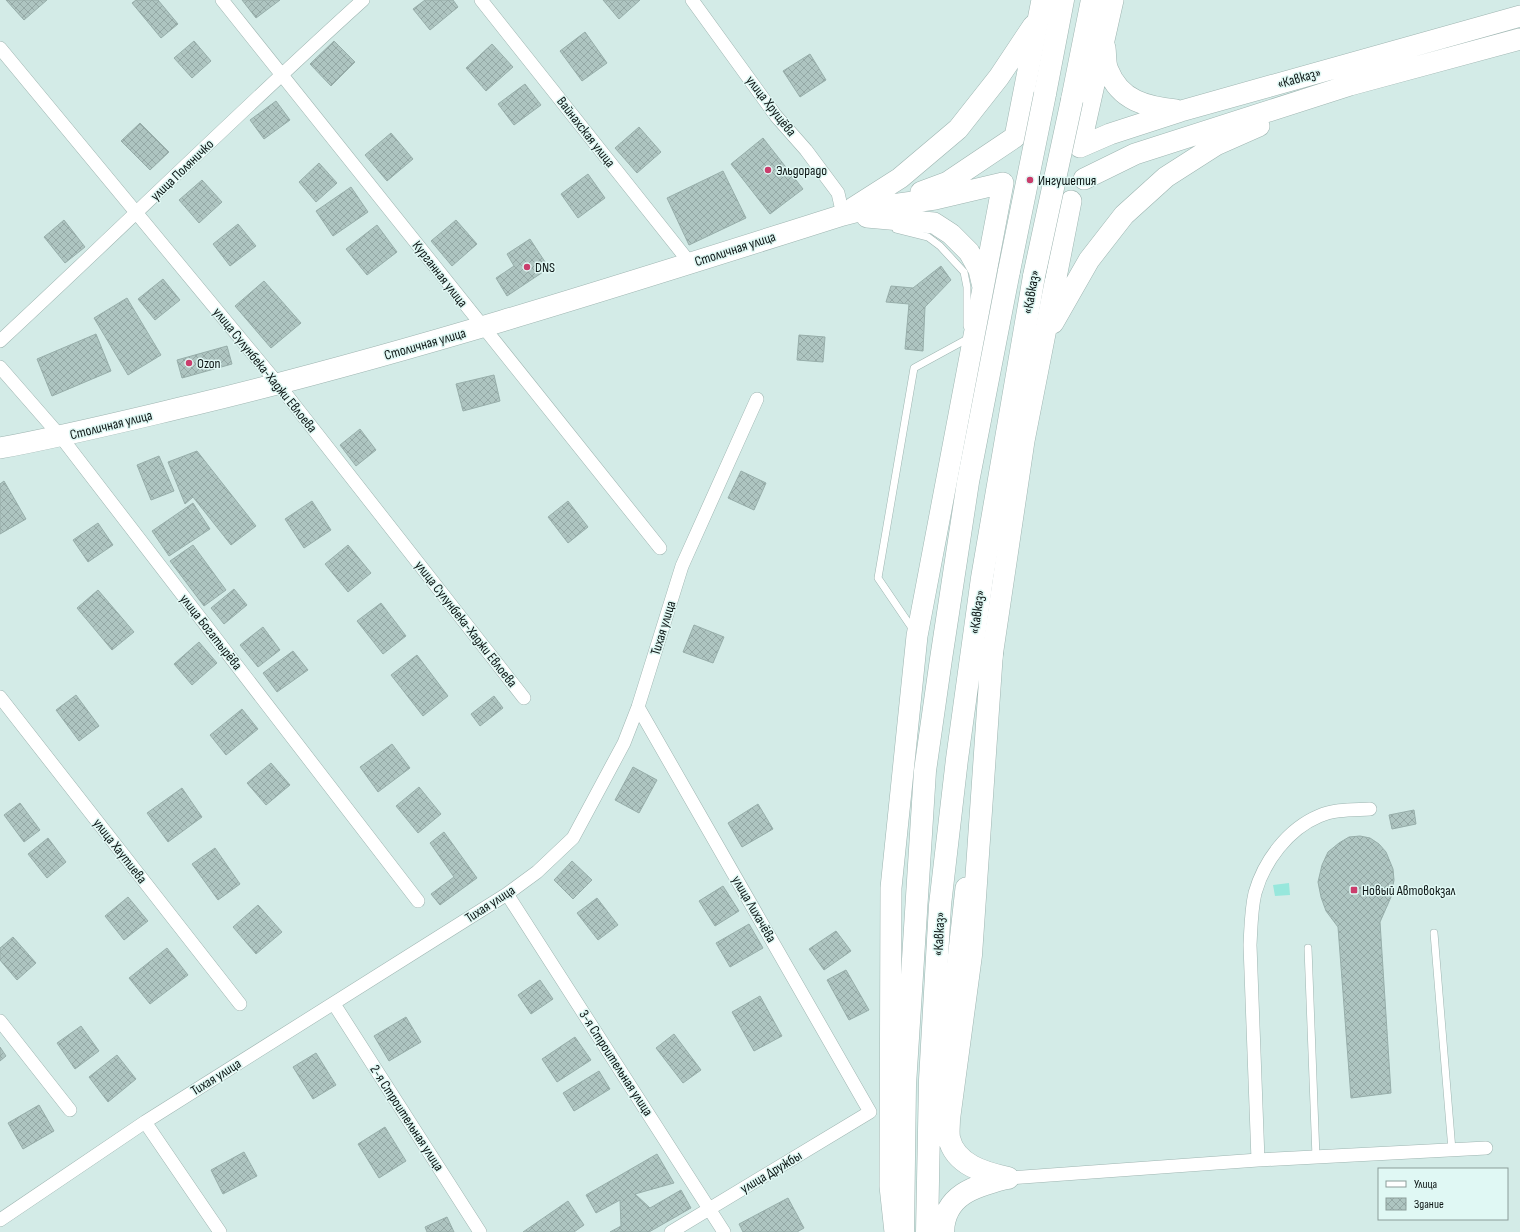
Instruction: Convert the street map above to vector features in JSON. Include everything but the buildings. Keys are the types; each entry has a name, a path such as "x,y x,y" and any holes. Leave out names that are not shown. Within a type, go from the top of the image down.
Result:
{"highway":[{"name":"«Кавказ»","path":"903,1232 905,1085 926,771 940,659 968,482 1064,0"},
{"name":"«Кавказ»","path":"927,1232 930,1080 940,905 956,766 982,578 1034,276 1092,0"},
{"path":"992,652 971,955 949,1119 949,1138 955,1150 965,1162 982,1172 1008,1178"},
{"path":"943,1232 948,1214 955,1200 966,1191 1008,1178"}],"main road":[{"path":"1080,147 1113,0"},
{"path":"843,215 900,178 958,129 999,78 1040,9"},
{"path":"895,1232 890,1186 891,888 917,636 971,336 983,291 1003,183 1001,171 1002,158 1007,147 1015,137 1040,9"},
{"name":"«Кавказ»","path":"1080,147 1110,134 1181,111 1520,16"},
{"path":"1104,39 1108,69 1118,88 1132,100 1151,107 1181,111"},
{"name":"«Кавказ»","path":"1084,180 1135,154 1156,147 1350,85 1520,39"},
{"path":"1042,343 1089,260 1124,215 1166,177 1216,146 1350,85"},
{"path":"843,215 870,208 948,182 1029,129 1045,126 1061,130 1080,147 1085,163 1084,180 1071,201 1024,441 992,652 949,1041 927,1187"},
{"path":"870,208 935,199 1003,183"},
{"path":"1003,183 1014,200 1024,208 1032,210 1053,210 1071,201"},
{"name":"Столичная улица","path":"0,448 61,437 278,384 482,328 843,215"},
{"path":"843,215 934,223 951,234 969,252 980,270 983,291"}],"street":[{"name":"Курганная улица","path":"222,0 482,328 660,548"},
{"name":"улица Поляничко","path":"0,341 137,214 281,74 363,0"},
{"name":"Вайнахская улица","path":"481,0 690,263"},
{"name":"улица Хрущёва","path":"692,0 776,116 806,150 838,193 843,215"},
{"name":"улица Сулунбека-Хаджи Евлоева","path":"0,48 278,384 524,698"},
{"name":"улица Богатырёва","path":"0,367 61,437 418,901"},
{"name":"Тихая улица","path":"0,1220 145,1122 507,894 538,872 573,838 624,743 638,707 682,566 756,399"},
{"name":"улица Хаутиева","path":"0,697 240,1004"},
{"name":"улица Лихачёва","path":"638,707 870,1112"},
{"path":"1258,1160 1250,945 1251,916 1256,893 1266,866 1279,847 1298,828 1320,816 1339,810 1370,809"},
{"name":"3-я Строительная улица","path":"507,894 724,1232"},
{"name":"2-я Строительная улица","path":"334,1004 480,1232"},
{"path":"0,1021 70,1110"},
{"name":"улица Дружбы","path":"671,1232 870,1112"},
{"path":"145,1122 220,1232"},
{"path":"1008,1178 1258,1160 1486,1148"}],"lane":[{"path":"843,215 928,237 940,246 964,272 967,287 971,336 914,368 878,578 917,636"},
{"path":"1434,933 1452,1150"},
{"path":"1308,948 1316,1157"}],"shaded area":[{"path":"1289,883 1290,895 1275,896 1273,885"}],"place":[{"name":"Эльдорадо","path":"768,170"},
{"name":"Ингушетия","path":"1030,180"},
{"name":"DNS","path":"527,267"},
{"name":"Ozon","path":"189,363"},
{"name":"Новый Автовокзал","path":"1354,890"}]}
